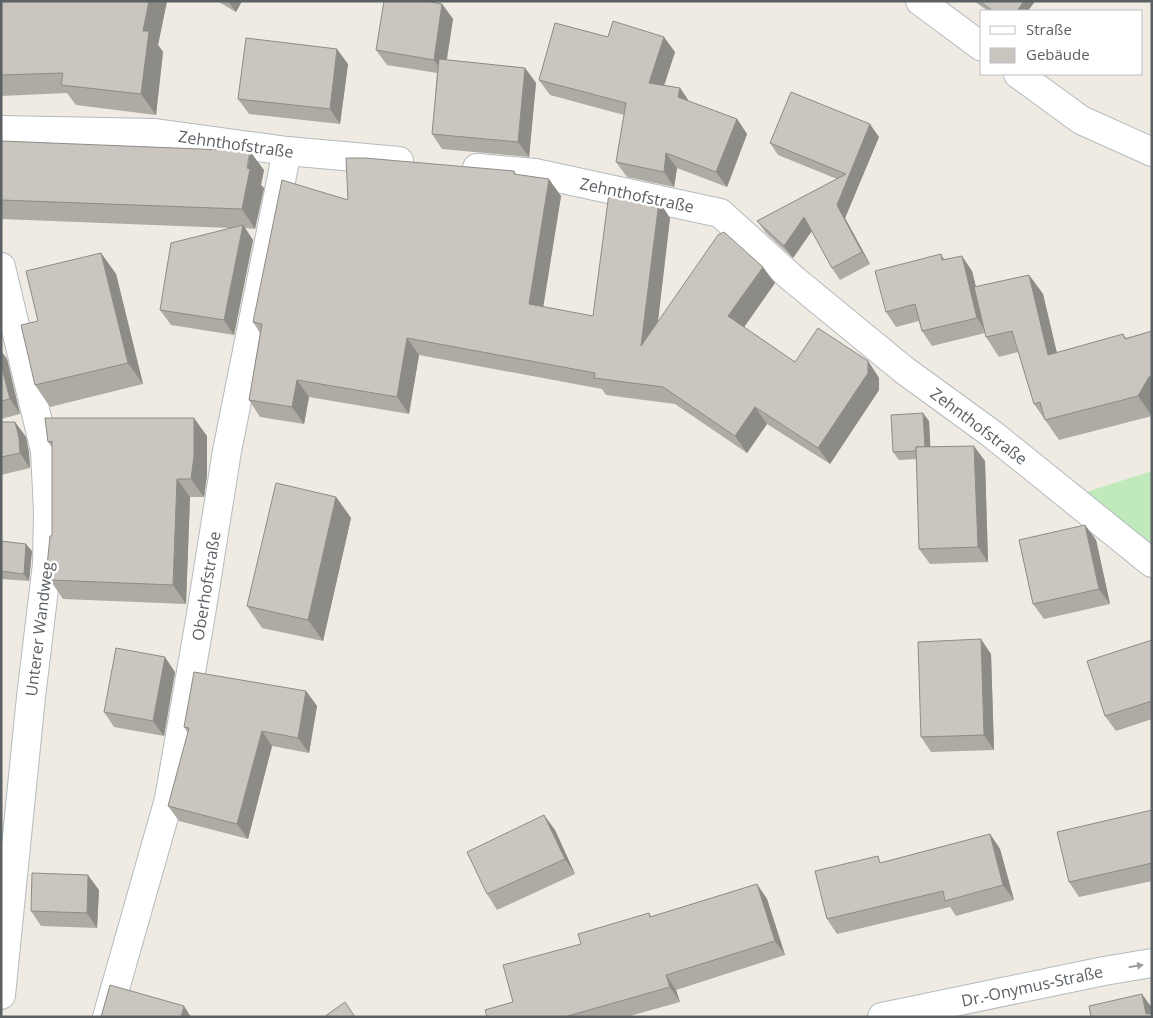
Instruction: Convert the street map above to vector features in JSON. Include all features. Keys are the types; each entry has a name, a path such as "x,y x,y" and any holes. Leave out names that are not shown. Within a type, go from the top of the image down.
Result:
{"street":[{"path":"920,1 980,46"},
{"path":"1019,75 1081,120 1152,152"},
{"name":"Zehnthofstraße","path":"1,130 155,132 286,151 426,164"},
{"name":"Oberhofstraße","path":"107,1017 169,799 203,605 227,451 286,151"},
{"name":"Zehnthofstraße","path":"455,166 535,173 720,213 799,284 904,370 992,434 1152,563"},
{"name":"Unterer Wandweg","path":"1,267 45,452 48,511 48,564 30,697 1,995"},
{"name":"Dr.-Onymus-Straße","path":"882,1017 1104,971 1152,964"}],"green space":[{"path":"1152,471 1152,549 1080,494"}],"building":[{"path":"1,1 149,1 143,31 149,31 141,94 61,85 63,73 1,75"},
{"path":"384,1 426,1 442,4 434,60 376,50"},
{"path":"979,1 1024,1 1018,10 992,10"},
{"path":"613,21 664,37 649,83 680,88 678,97 737,119 716,172 666,153 664,172 616,162 626,103 539,80 555,23 608,37"},
{"path":"246,38 337,49 330,109 238,99"},
{"path":"439,59 525,68 518,142 432,134"},
{"path":"791,92 870,124 837,205 862,252 832,268 804,217 784,246 757,221 846,174 770,143"},
{"path":"1,141 250,151 247,168 250,169 242,209 1,200"},
{"path":"346,158 514,171 514,174 549,179 529,304 593,316 610,191 659,201 641,346 718,235 724,232 763,267 728,316 795,362 818,328 868,361 868,373 818,448 755,407 735,436 663,387 594,378 595,373 407,338 397,397 297,380 292,407 249,400 262,324 253,322 282,180 348,200"},
{"path":"243,225 224,320 160,310 171,243"},
{"path":"101,253 128,363 35,385 21,325 38,321 26,271"},
{"path":"941,254 942,260 962,256 977,318 922,331 915,304 886,312 875,271"},
{"path":"1029,275 1048,355 1123,334 1125,339 1152,331 1152,376 1149,377 1138,396 1045,420 1040,402 1034,404 1012,331 986,337 974,287"},
{"path":"1,364 10,399 1,401"},
{"path":"923,413 925,447 916,447 916,451 893,452 891,415"},
{"path":"45,418 194,418 194,456 191,479 177,479 173,585 50,580 50,566 47,566 50,536 52,536 52,441 48,442"},
{"path":"1,422 15,422 20,453 1,457"},
{"path":"974,446 978,547 919,549 916,447"},
{"path":"276,483 336,497 308,620 247,606"},
{"path":"1085,525 1099,589 1033,604 1019,540"},
{"path":"1,541 26,544 24,574 1,571"},
{"path":"981,639 984,735 921,737 918,642"},
{"path":"1152,640 1152,701 1105,716 1087,661"},
{"path":"116,648 165,657 153,721 104,712"},
{"path":"194,672 306,691 298,738 262,731 237,824 168,806 189,728 184,727"},
{"path":"1152,810 1152,863 1069,882 1057,832"},
{"path":"544,815 565,859 487,894 467,852"},
{"path":"990,834 1003,885 945,901 943,891 827,919 815,871 878,856 880,863"},
{"path":"32,873 88,875 87,913 31,911"},
{"path":"757,884 775,941 666,975 670,987 564,1017 487,1017 485,1010 513,1002 503,965 581,944 578,934 649,913 650,917"},
{"path":"110,985 184,1006 181,1017 101,1017"},
{"path":"1142,994 1146,1014 1152,1013 1152,1017 1091,1017 1089,1006"},
{"path":"345,1002 355,1017 324,1017"}]}
